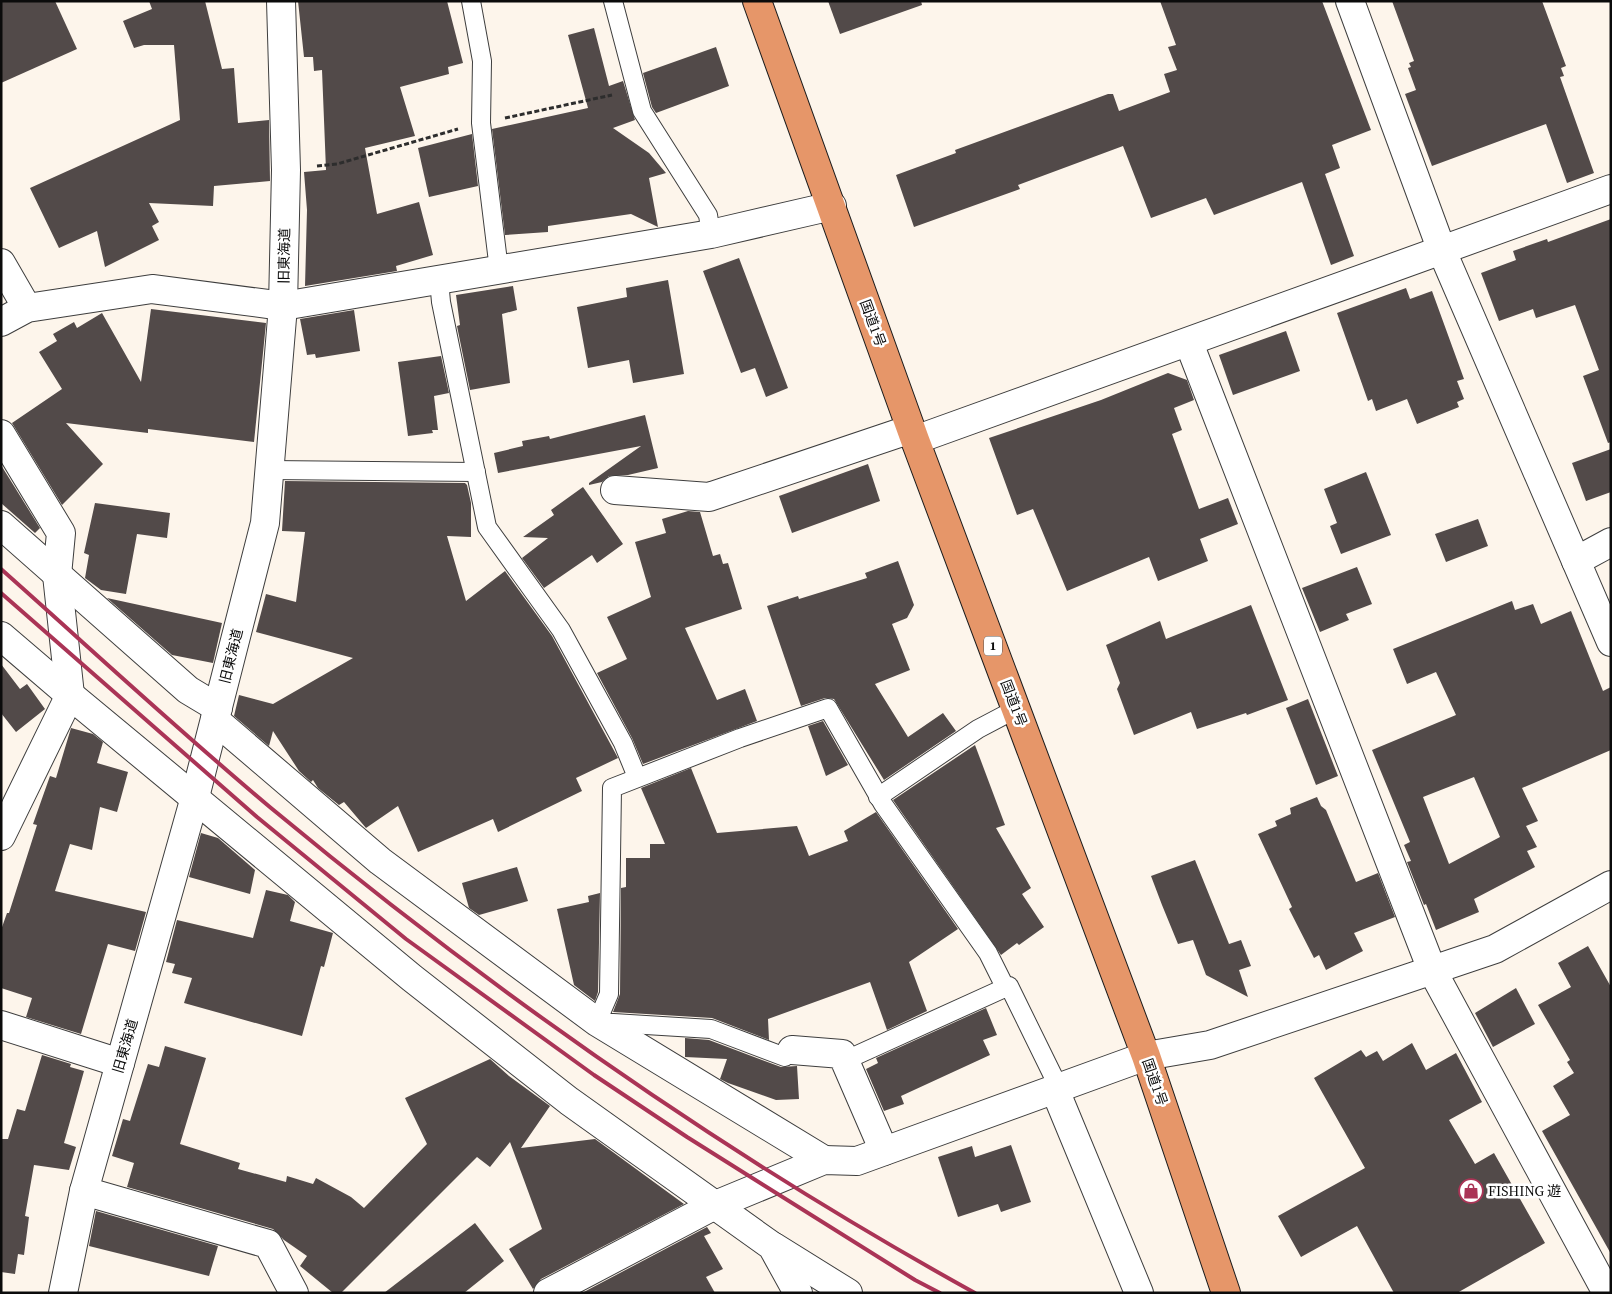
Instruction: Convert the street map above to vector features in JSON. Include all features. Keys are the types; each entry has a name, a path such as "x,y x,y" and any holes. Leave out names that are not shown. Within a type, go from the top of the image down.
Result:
{"highway":[{"name":"国道1号","path":"756,1 832,206 913,434 1146,1056 1226,1293"}],"street":[{"name":"旧東海道","path":"62,1293 84,1191 195,797 265,523 283,306 286,170 280,1"},
{"path":"1350,1 1442,251 1611,642"},
{"path":"615,490 709,497 913,434 1189,343 1611,189"},
{"path":"1,322 26,308 152,289 283,306 711,234 832,206"},
{"path":"1,263 26,308"},
{"path":"1189,343 1432,970 1608,1293"},
{"path":"1,434 61,532 56,575 70,695 1,836"},
{"path":"1,525 380,861 597,1022 824,1160"},
{"path":"1576,561 1611,542"},
{"path":"1,636 428,990 569,1101 713,1206 772,1246 848,1293"},
{"path":"549,1293 713,1206 824,1160 856,1161 1146,1056 1210,1045 1495,949 1611,885"},
{"path":"1,1025 120,1063"},
{"path":"792,1050 842,1054 884,1151"},
{"path":"1057,1089 1139,1293"},
{"path":"84,1191 268,1244 294,1293"},
{"path":"772,1246 798,1293"}],"lane":[{"path":"471,1 482,61 481,123 499,270"},
{"path":"613,1 642,111 708,215 711,234"},
{"path":"440,280 442,302 487,527 561,630 623,743 637,776"},
{"path":"270,470 476,472"},
{"path":"792,1050 785,1057 711,1029 597,1022 609,994 612,788 637,776 828,708 878,797 988,953 1006,987 1009,986 1057,1089"},
{"path":"878,797 978,729 1016,709"},
{"path":"846,1060 1006,987"}],"building":[{"path":"1,1 55,1 77,49 1,83"},
{"path":"149,1 205,1 222,69 234,68 238,123 269,120 270,181 214,186 213,206 149,203 159,222 152,226 159,240 105,267 97,231 59,248 30,188 180,120 174,45 144,45 134,48 123,21 152,9"},
{"path":"298,1 447,1 463,63 448,67 449,74 400,87 415,136 365,148 377,214 419,202 433,255 396,266 397,271 305,286 307,210 304,172 326,170 322,70 314,71 313,57 304,57"},
{"path":"828,1 921,1 922,5 840,34"},
{"path":"1160,1 1322,1 1371,130 1332,145 1340,168 1325,174 1354,256 1331,265 1302,182 1214,215 1206,198 1151,218 1123,146 1018,185 1020,189 914,227 896,175 956,153 955,150 1108,94 1113,94 1119,111 1170,92 1164,74 1177,70 1168,47 1176,45"},
{"path":"1392,1 1542,1 1566,66 1561,68 1564,76 1560,77 1594,173 1567,183 1546,124 1432,166 1405,94 1416,90 1408,68 1411,67 1409,63 1414,61"},
{"path":"594,28 609,86 623,81 635,120 613,128 649,153 666,173 649,178 658,227 631,214 548,226 548,232 505,235 492,129 588,108 568,35"},
{"path":"716,47 729,86 656,113 652,107 643,73"},
{"path":"472,134 478,186 429,197 418,148"},
{"path":"1611,219 1611,442 1608,443 1583,376 1599,370 1575,305 1536,318 1533,309 1499,321 1481,273 1516,260 1513,251 1547,239 1548,242"},
{"path":"739,258 788,388 766,397 755,368 741,373 703,271"},
{"path":"668,280 684,374 633,383 629,360 588,368 577,307 627,297 626,288"},
{"path":"513,286 517,310 502,314 510,383 470,390 457,326 460,325 456,295"},
{"path":"1406,288 1410,299 1432,291 1464,379 1457,381 1464,399 1457,402 1459,407 1417,424 1407,399 1376,411 1372,399 1368,401 1337,313"},
{"path":"151,309 266,323 254,442 148,429 148,433 66,423 103,464 62,505 12,423 62,389 39,352 57,341 53,334 74,322 77,328 102,313 141,382"},
{"path":"354,310 360,351 316,358 315,354 307,355 300,319"},
{"path":"1286,331 1300,371 1233,395 1219,355"},
{"path":"441,356 449,393 434,396 438,430 432,430 433,433 408,436 398,362"},
{"path":"1168,373 1187,380 1194,400 1174,408 1182,430 1172,434 1199,509 1228,498 1238,524 1200,539 1208,561 1158,581 1149,557 1067,591 1033,509 1017,515 989,438 1101,400"},
{"path":"645,415 658,468 628,475 609,476 602,482 589,485 589,483 641,446 498,473 494,453 523,446 522,441 549,436 550,439"},
{"path":"1611,449 1611,492 1586,501 1572,463"},
{"path":"868,464 880,501 792,533 779,496"},
{"path":"1,465 40,528 35,533 1,503"},
{"path":"1366,472 1391,535 1341,554 1330,526 1337,523 1324,489"},
{"path":"285,481 465,483 471,503 471,537 447,536 466,601 505,571 552,636 618,758 576,778 582,791 498,832 493,819 418,852 398,806 366,828 344,802 339,805 318,788 313,780 311,782 299,771 273,731 269,746 234,716 239,695 273,704 353,658 256,632 266,594 296,602 305,532 282,531"},
{"path":"583,487 623,544 597,563 592,555 544,588 522,558 548,538 523,537 554,515 551,510"},
{"path":"95,503 170,513 167,538 137,534 126,594 101,590 85,578 89,555 84,553"},
{"path":"688,511 700,512 713,556 720,554 723,564 728,563 742,609 685,628 717,700 745,689 757,721 643,764 632,738 597,673 627,659 607,617 651,597 635,542 666,533 662,519"},
{"path":"1478,519 1488,546 1446,562 1435,534"},
{"path":"898,561 914,605 907,618 892,624 910,670 875,684 908,737 943,713 956,731 884,780 834,699 825,698 801,706 767,606 798,596 799,599 867,578 865,573"},
{"path":"1357,567 1372,604 1346,614 1349,620 1320,632 1302,588"},
{"path":"107,598 222,623 213,663 172,655"},
{"path":"1512,601 1515,610 1533,604 1541,624 1571,611 1603,691 1611,687 1611,750 1522,788 1538,821 1526,826 1537,847 1527,851 1535,867 1474,899 1479,912 1436,930 1407,862 1411,861 1404,845 1410,842 1372,750 1456,715 1436,672 1407,684 1393,649","holes":["1474,777 1500,837 1449,864 1423,797"]},
{"path":"1251,605 1288,700 1247,715 1246,713 1197,729 1191,712 1134,735 1117,689 1120,683 1106,645 1160,621 1166,639"},
{"path":"1,664 20,689 27,684 45,709 16,732 1,713"},
{"path":"1308,699 1338,776 1316,785 1286,708"},
{"path":"823,721 848,765 826,776 808,726"},
{"path":"71,728 93,734 103,742 97,763 128,772 117,812 100,807 92,850 70,844 55,891 146,912 135,951 108,944 81,1034 26,1017 32,998 1,988 1,930 7,913 9,913 37,825 33,824 50,776 56,778"},
{"path":"975,745 1005,825 996,828 1031,888 1022,894 1044,927 1001,955 893,800"},
{"path":"691,768 717,833 797,826 809,856 848,841 844,831 876,812 958,929 909,962 927,1011 887,1030 870,982 768,1019 769,1040 712,1018 613,1012 620,994 621,888 626,887 626,858 650,858 650,844 665,844 641,788"},
{"path":"1317,797 1321,806 1326,810 1356,882 1378,873 1395,917 1354,933 1363,951 1326,970 1319,955 1314,958 1289,909 1292,907 1258,834 1277,826 1275,821 1291,814 1290,808"},
{"path":"201,833 218,838 255,870 250,894 189,877"},
{"path":"1195,860 1229,944 1241,940 1251,966 1239,970 1248,997 1206,975 1193,940 1178,944 1162,905 1151,876"},
{"path":"517,867 528,901 479,915 469,908 462,883"},
{"path":"266,890 288,895 295,902 290,921 333,933 324,967 321,966 302,1036 184,1003 192,978 172,973 175,964 166,962 177,920 253,938"},
{"path":"600,893 598,992 595,1001 574,985 557,909 589,902 588,896"},
{"path":"1588,946 1611,987 1611,1254 1542,1131 1570,1115 1553,1086 1574,1073 1567,1062 1570,1060 1538,1005 1571,987 1558,963"},
{"path":"1516,988 1535,1024 1493,1047 1475,1013"},
{"path":"986,1008 997,1035 983,1040 990,1055 901,1096 904,1104 884,1111 866,1069 878,1063 876,1058"},
{"path":"685,1038 709,1040 781,1067 797,1066 799,1099 776,1100 720,1079 727,1059 685,1057"},
{"path":"1412,1043 1426,1070 1456,1053 1482,1102 1449,1120 1475,1164 1494,1153 1545,1243 1457,1293 1394,1293 1357,1226 1301,1257 1278,1216 1365,1168 1314,1078 1361,1050 1366,1057 1377,1051 1383,1061"},
{"path":"165,1046 206,1058 180,1144 240,1163 238,1169 286,1182 287,1176 313,1184 316,1178 351,1197 364,1208 427,1144 405,1098 490,1059 509,1076 550,1106 521,1148 595,1139 684,1204 541,1279 533,1289 509,1249 542,1229 510,1142 490,1167 477,1157 341,1293 333,1293 300,1266 307,1256 284,1240 273,1229 127,1187 134,1163 112,1156 123,1119 130,1121 148,1064 159,1067"},
{"path":"42,1055 71,1064 70,1067 84,1071 64,1143 76,1147 69,1170 34,1165 25,1216 29,1217 24,1255 18,1254 15,1274 1,1272 1,1139 8,1139 17,1109 25,1111"},
{"path":"1011,1145 1031,1202 1001,1212 998,1204 958,1217 938,1157 972,1146 975,1157"},
{"path":"96,1211 218,1246 209,1276 89,1246"},
{"path":"475,1223 504,1261 464,1293 384,1293"},
{"path":"707,1227 711,1233 704,1236 723,1269 706,1277 715,1293 582,1293"}],"railway":[{"path":"1,569 169,720 271,808 438,941 524,1005 612,1067 791,1185 975,1293"},
{"path":"1,593 257,817 406,939 594,1075 687,1137 915,1280 940,1293"}],"place":[{"name":"FISHING 遊","path":"1471,1191"}]}
